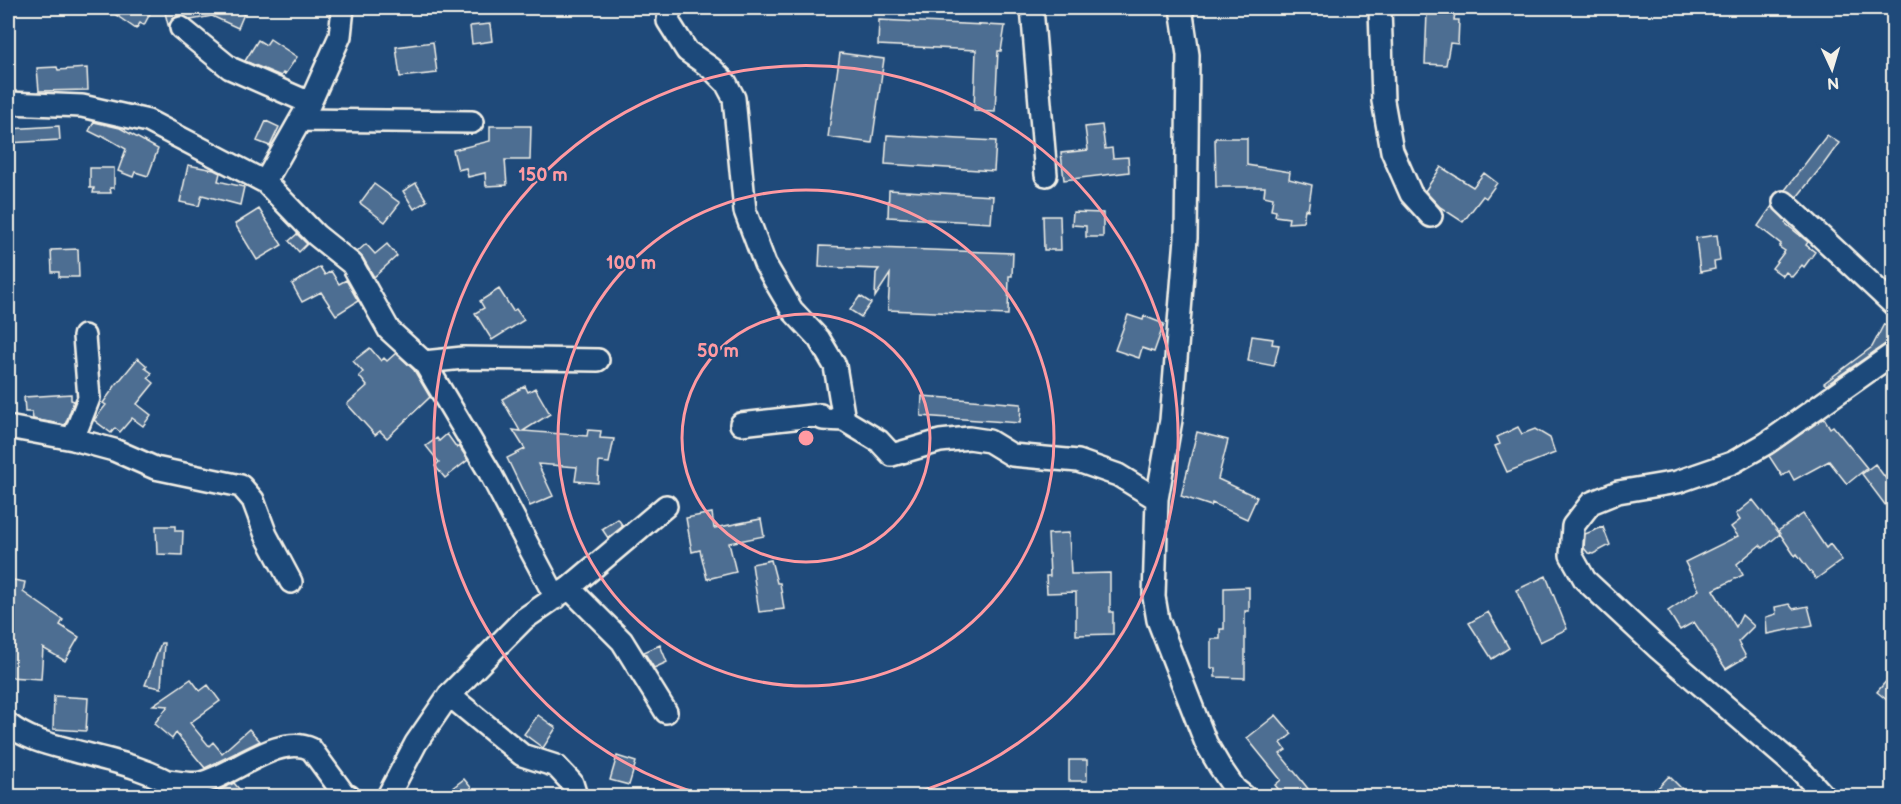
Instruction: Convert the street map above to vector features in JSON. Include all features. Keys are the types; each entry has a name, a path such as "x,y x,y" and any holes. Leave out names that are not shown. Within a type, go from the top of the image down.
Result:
{"street":[{"path":"266,182 305,111 340,36 343,8"},
{"path":"670,8 668,21 687,51 711,68 726,83 734,98 745,212 765,264 792,310 819,339 835,366 844,420"},
{"path":"1032,8 1046,175"},
{"path":"1181,8 1188,55 1186,238 1171,420 1157,499 1154,597 1158,620 1206,743 1235,789 1244,796"},
{"path":"1380,8 1383,101 1392,151 1411,194 1431,216"},
{"path":"181,28 230,68 305,111 472,122"},
{"path":"8,103 82,106 148,121 266,182 316,235 351,264 389,330 424,362 563,593 622,641 666,712"},
{"path":"1784,202 1893,306"},
{"path":"73,439 89,398 84,336"},
{"path":"1824,796 1802,772 1659,649 1585,580 1571,555 1573,526 1591,503 1618,492 1677,482 1732,463 1767,443 1893,353"},
{"path":"424,362 463,358 598,360"},
{"path":"741,424 820,415 823,419 844,420 879,441 892,454 940,441 969,438 989,441 1012,455 1078,461 1118,475 1157,499"},
{"path":"8,427 73,439 114,450 155,468 241,486 253,500 266,535 291,582"},
{"path":"388,796 416,743 449,695 524,619 563,593 666,506"},
{"path":"449,695 522,755 556,766 572,783 576,796"},
{"path":"8,724 16,732 39,741 132,766 168,781 192,796"},
{"path":"168,781 201,784 278,747 304,746 311,749 344,794 349,796"}],"building":[{"path":"106,8 153,8 144,25 140,23 136,29"},
{"path":"164,8 230,8 244,14 238,28 212,16 191,20 184,16 177,16 168,25"},
{"path":"1427,12 1455,13 1454,20 1459,20 1458,44 1450,43 1446,65 1425,64"},
{"path":"879,20 1005,26 1001,51 998,51 995,112 974,111 976,50 878,45"},
{"path":"490,24 492,41 472,44 470,26"},
{"path":"270,39 297,57 281,76 245,61 258,40 266,45"},
{"path":"433,42 437,73 400,77 396,47"},
{"path":"840,53 884,59 872,143 828,137"},
{"path":"57,67 58,70 87,68 88,90 39,91 37,68"},
{"path":"266,121 279,127 270,146 257,141"},
{"path":"94,122 120,128 158,149 148,176 135,172 133,177 118,171 126,149 102,135 101,137 89,131"},
{"path":"1102,125 1105,149 1112,148 1113,158 1128,157 1129,172 1064,180 1061,153 1088,150 1085,127"},
{"path":"59,126 60,140 8,143 8,129"},
{"path":"490,126 531,126 530,160 505,160 507,185 486,186 485,173 468,177 466,168 458,170 453,150 490,141"},
{"path":"887,135 996,141 994,171 885,164"},
{"path":"1827,135 1839,143 1823,165 1797,197 1785,190"},
{"path":"1215,138 1247,138 1247,165 1290,172 1289,179 1312,185 1308,210 1305,209 1303,222 1288,223 1289,218 1275,216 1276,211 1271,210 1273,198 1264,196 1265,187 1216,187"},
{"path":"188,165 214,170 220,173 218,181 244,187 240,205 202,195 199,206 180,202"},
{"path":"1441,167 1473,187 1484,173 1497,183 1486,198 1483,196 1463,222 1440,207 1425,191"},
{"path":"90,168 114,168 114,188 110,188 111,193 93,193 94,188 90,188"},
{"path":"416,183 427,201 414,209 403,191"},
{"path":"374,184 400,203 385,222 360,203"},
{"path":"889,190 993,196 991,223 888,217"},
{"path":"1772,206 1786,221 1785,223 1808,242 1806,245 1815,252 1804,267 1802,265 1792,277 1786,272 1783,276 1772,268 1785,251 1779,247 1781,244 1758,226"},
{"path":"259,209 282,245 257,260 235,224"},
{"path":"1073,212 1103,213 1103,237 1086,237 1086,226 1072,225"},
{"path":"1043,216 1060,216 1061,250 1044,250"},
{"path":"297,234 307,244 299,252 289,241"},
{"path":"1717,235 1720,261 1714,262 1715,269 1700,272 1696,238"},
{"path":"366,244 375,254 387,244 397,256 374,277 357,252"},
{"path":"820,246 1013,253 1012,276 1009,276 1008,315 888,310 890,274 875,297 876,273 879,269 819,267"},
{"path":"78,249 79,277 59,277 59,272 52,272 51,250"},
{"path":"320,267 325,275 331,271 339,284 346,280 358,301 336,315 321,292 302,302 292,284"},
{"path":"499,289 513,311 516,309 524,320 492,340 475,313 484,308 480,301"},
{"path":"860,296 871,303 861,317 850,310"},
{"path":"1128,315 1143,320 1144,316 1164,324 1154,352 1142,348 1139,358 1115,350"},
{"path":"1884,324 1893,329 1893,340 1826,385 1824,383 1872,347"},
{"path":"1252,336 1273,339 1272,344 1279,345 1274,366 1248,361"},
{"path":"370,348 381,361 384,358 387,361 396,353 414,370 430,397 387,438 380,431 375,435 347,404 367,386 359,376 363,372 353,361"},
{"path":"138,358 152,373 148,378 154,383 137,404 151,415 143,426 132,418 120,432 115,428 111,433 94,420 106,405 103,403 115,386"},
{"path":"525,386 528,392 535,388 550,414 523,431 587,436 588,430 601,431 600,438 614,439 609,463 599,462 598,483 575,481 577,467 538,464 553,496 530,506 507,458 525,449 513,430 520,431 502,399"},
{"path":"71,394 71,400 74,401 65,425 33,419 32,412 25,412 24,397"},
{"path":"922,396 1021,404 1020,423 921,416"},
{"path":"1824,418 1830,428 1833,426 1867,468 1847,484 1829,461 1794,480 1789,471 1782,476 1769,456"},
{"path":"1518,427 1522,434 1535,429 1550,438 1555,453 1507,472 1495,446 1500,444 1497,437"},
{"path":"1197,432 1228,440 1218,479 1257,497 1247,519 1212,503 1211,506 1181,496"},
{"path":"447,434 468,460 445,478 435,466 439,462 426,446 437,438 439,441"},
{"path":"1875,464 1893,488 1893,501 1886,506 1862,474"},
{"path":"1753,500 1780,534 1763,548 1760,545 1737,564 1743,575 1713,590 1736,627 1742,615 1754,626 1738,642 1746,657 1726,669 1694,622 1680,630 1668,611 1699,590 1685,562 1738,536 1731,527 1740,520 1736,514"},
{"path":"712,513 714,528 761,519 764,536 729,543 736,572 707,579 700,550 692,552 686,518"},
{"path":"1803,514 1826,548 1830,544 1842,560 1816,579 1797,554 1795,556 1778,531"},
{"path":"618,519 623,526 608,538 602,529"},
{"path":"156,526 175,526 175,531 183,531 182,555 157,554"},
{"path":"1603,527 1610,545 1593,554 1588,553 1584,548 1585,534"},
{"path":"1069,533 1071,574 1110,573 1110,612 1113,612 1113,634 1076,635 1076,592 1047,593 1046,576 1050,576 1048,534"},
{"path":"771,560 777,583 780,583 784,609 759,612 752,564"},
{"path":"1546,576 1567,629 1540,642 1516,590"},
{"path":"8,579 25,582 23,592 63,620 60,625 79,637 65,661 43,648 41,679 8,677"},
{"path":"1249,587 1249,611 1245,611 1245,678 1215,677 1215,668 1211,668 1211,639 1220,639 1220,629 1224,629 1224,588"},
{"path":"1789,604 1793,609 1808,606 1813,625 1767,634 1766,617 1776,614 1775,607"},
{"path":"1488,612 1509,648 1492,659 1469,623"},
{"path":"161,643 164,643 161,688 145,685"},
{"path":"660,645 667,662 654,668 644,652"},
{"path":"1893,673 1893,705 1877,692"},
{"path":"191,679 200,691 208,685 220,701 190,723 209,746 213,742 222,753 249,729 260,741 205,768 176,733 172,739 154,724 168,706 153,705"},
{"path":"54,696 88,698 86,731 53,729"},
{"path":"538,715 556,728 543,748 524,734"},
{"path":"1276,715 1292,734 1281,743 1286,750 1280,754 1314,796 1284,796 1275,785 1281,780 1247,738"},
{"path":"617,756 636,762 629,785 610,780"},
{"path":"1069,760 1087,760 1087,781 1069,781"},
{"path":"1669,776 1689,796 1665,796 1657,789"},
{"path":"464,779 478,796 442,796"},
{"path":"234,783 245,796 198,796 218,791"}]}
